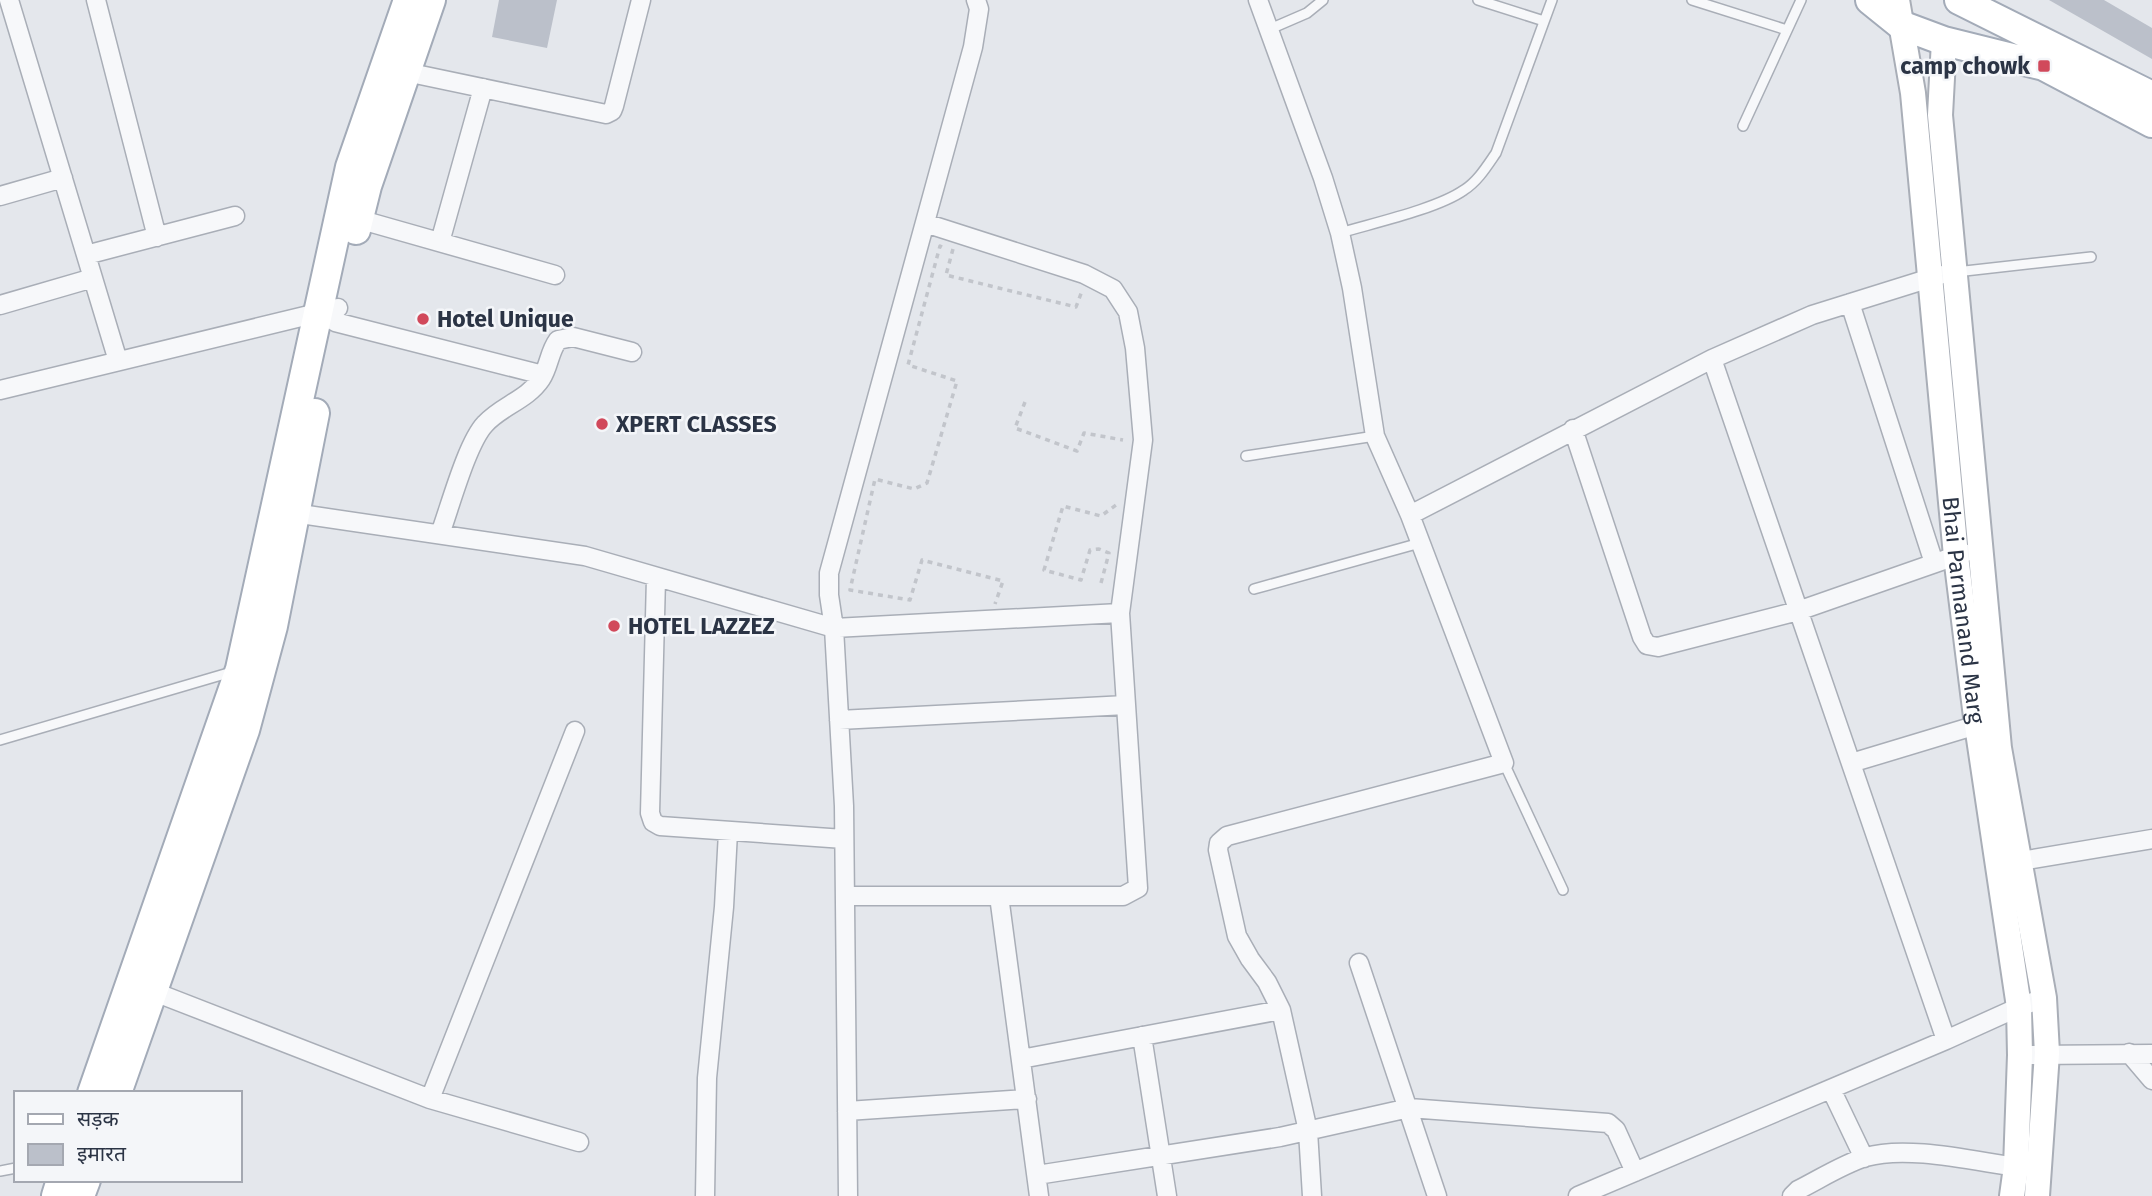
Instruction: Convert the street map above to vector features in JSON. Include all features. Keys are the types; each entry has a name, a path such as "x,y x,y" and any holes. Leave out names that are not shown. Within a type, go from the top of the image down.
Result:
{"main road":[{"path":"331,314 350,167 408,0"},
{"path":"118,1091 244,730 252,666 331,314 367,186 431,0"},
{"path":"1870,0 1899,13 1944,41 2044,66 2152,123"},
{"path":"1959,0 2152,96"},
{"path":"93,1091 252,666"}],"street":[{"path":"9,0 118,361"},
{"path":"96,0 157,237"},
{"path":"406,72 600,114 612,111 641,0"},
{"path":"848,1196 844,839 834,628 828,595 829,573 973,47 979,9 976,0"},
{"path":"1258,0 1323,178 1340,233 1352,288 1375,436 1410,515 1504,763 1223,838 1219,842 1218,850 1237,936 1281,1010 1308,1131 1312,1196"},
{"name":"Bhai Parmanand Marg","path":"1899,13 1913,93 1930,277 1945,559 1977,725 2018,1007 2020,1055 2016,1167 2012,1196"},
{"name":"Bhai Parmanand Marg","path":"1944,41 1940,114 1999,748 2044,998 2047,1053 2037,1196"},
{"path":"439,242 483,88"},
{"path":"0,197 63,178"},
{"path":"86,255 235,216"},
{"path":"358,219 555,275"},
{"path":"845,896 1123,896 1138,888 1120,613 1143,440 1135,348 1128,312 1113,289 1084,274 925,223"},
{"path":"1410,515 1712,359 1812,316 1930,277 1955,272"},
{"path":"0,305 93,278"},
{"path":"1850,303 1945,559"},
{"path":"0,390 331,314 543,375"},
{"path":"440,534 475,439 485,424 525,396 543,375 552,347 558,340 565,337 632,352"},
{"path":"1712,359 1946,1040"},
{"path":"1573,429 1642,637 1647,645 1658,647 1798,611 1980,547"},
{"path":"285,512 585,556 834,628 1120,613"},
{"path":"656,578 653,822 660,826 844,839"},
{"path":"839,720 1126,705"},
{"path":"1851,763 1977,725"},
{"path":"430,1099 575,731"},
{"path":"705,1196 707,1078 724,907 728,832"},
{"path":"2021,860 2152,839"},
{"path":"999,896 1039,1196"},
{"path":"1359,963 1437,1196"},
{"path":"152,991 430,1099 579,1142"},
{"path":"1577,1196 2044,998"},
{"path":"1021,1059 1281,1010"},
{"path":"1142,1036 1167,1196"},
{"path":"2129,1053 2152,1080"},
{"path":"2020,1055 2152,1054"},
{"path":"1831,1089 1864,1158"},
{"path":"847,1111 1027,1099"},
{"path":"1037,1175 1308,1131 1409,1108 1608,1123 1616,1130 1635,1172"},
{"path":"1792,1196 1798,1190 1864,1158 1885,1153 1907,1153 2016,1167"}],"lane":[{"path":"1270,29 1307,13 1323,0"},
{"path":"1478,0 1544,21"},
{"path":"1340,233 1433,205 1464,191 1482,173 1496,153 1552,0"},
{"path":"1692,0 1787,30"},
{"path":"1743,126 1801,0"},
{"path":"1955,272 2091,257"},
{"path":"1245,456 1375,436"},
{"path":"1254,590 1420,543"},
{"path":"0,740 252,666"},
{"path":"1504,763 1563,890"}],"path":[{"path":"990,619 1003,581 922,561 910,600 850,590 875,480 914,489 928,483 957,381 908,365 940,246 953,248 946,275 1076,307 1084,285"},
{"path":"1025,402 1015,428 1077,452 1084,433 1123,438 1123,449"},
{"path":"1101,583 1109,553 1099,549 1090,550 1081,580 1044,570 1063,506 1101,516 1120,501"}],"building":[{"path":"499,0 557,0 547,48 492,37"},
{"path":"2049,0 2104,0 2152,28 2152,59"}],"place":[{"name":"camp chowk","path":"2044,66"},
{"name":"Hotel Unique","path":"423,319"},
{"name":"XPERT CLASSES","path":"602,424"},
{"name":"HOTEL LAZZEZ","path":"614,626"}]}
